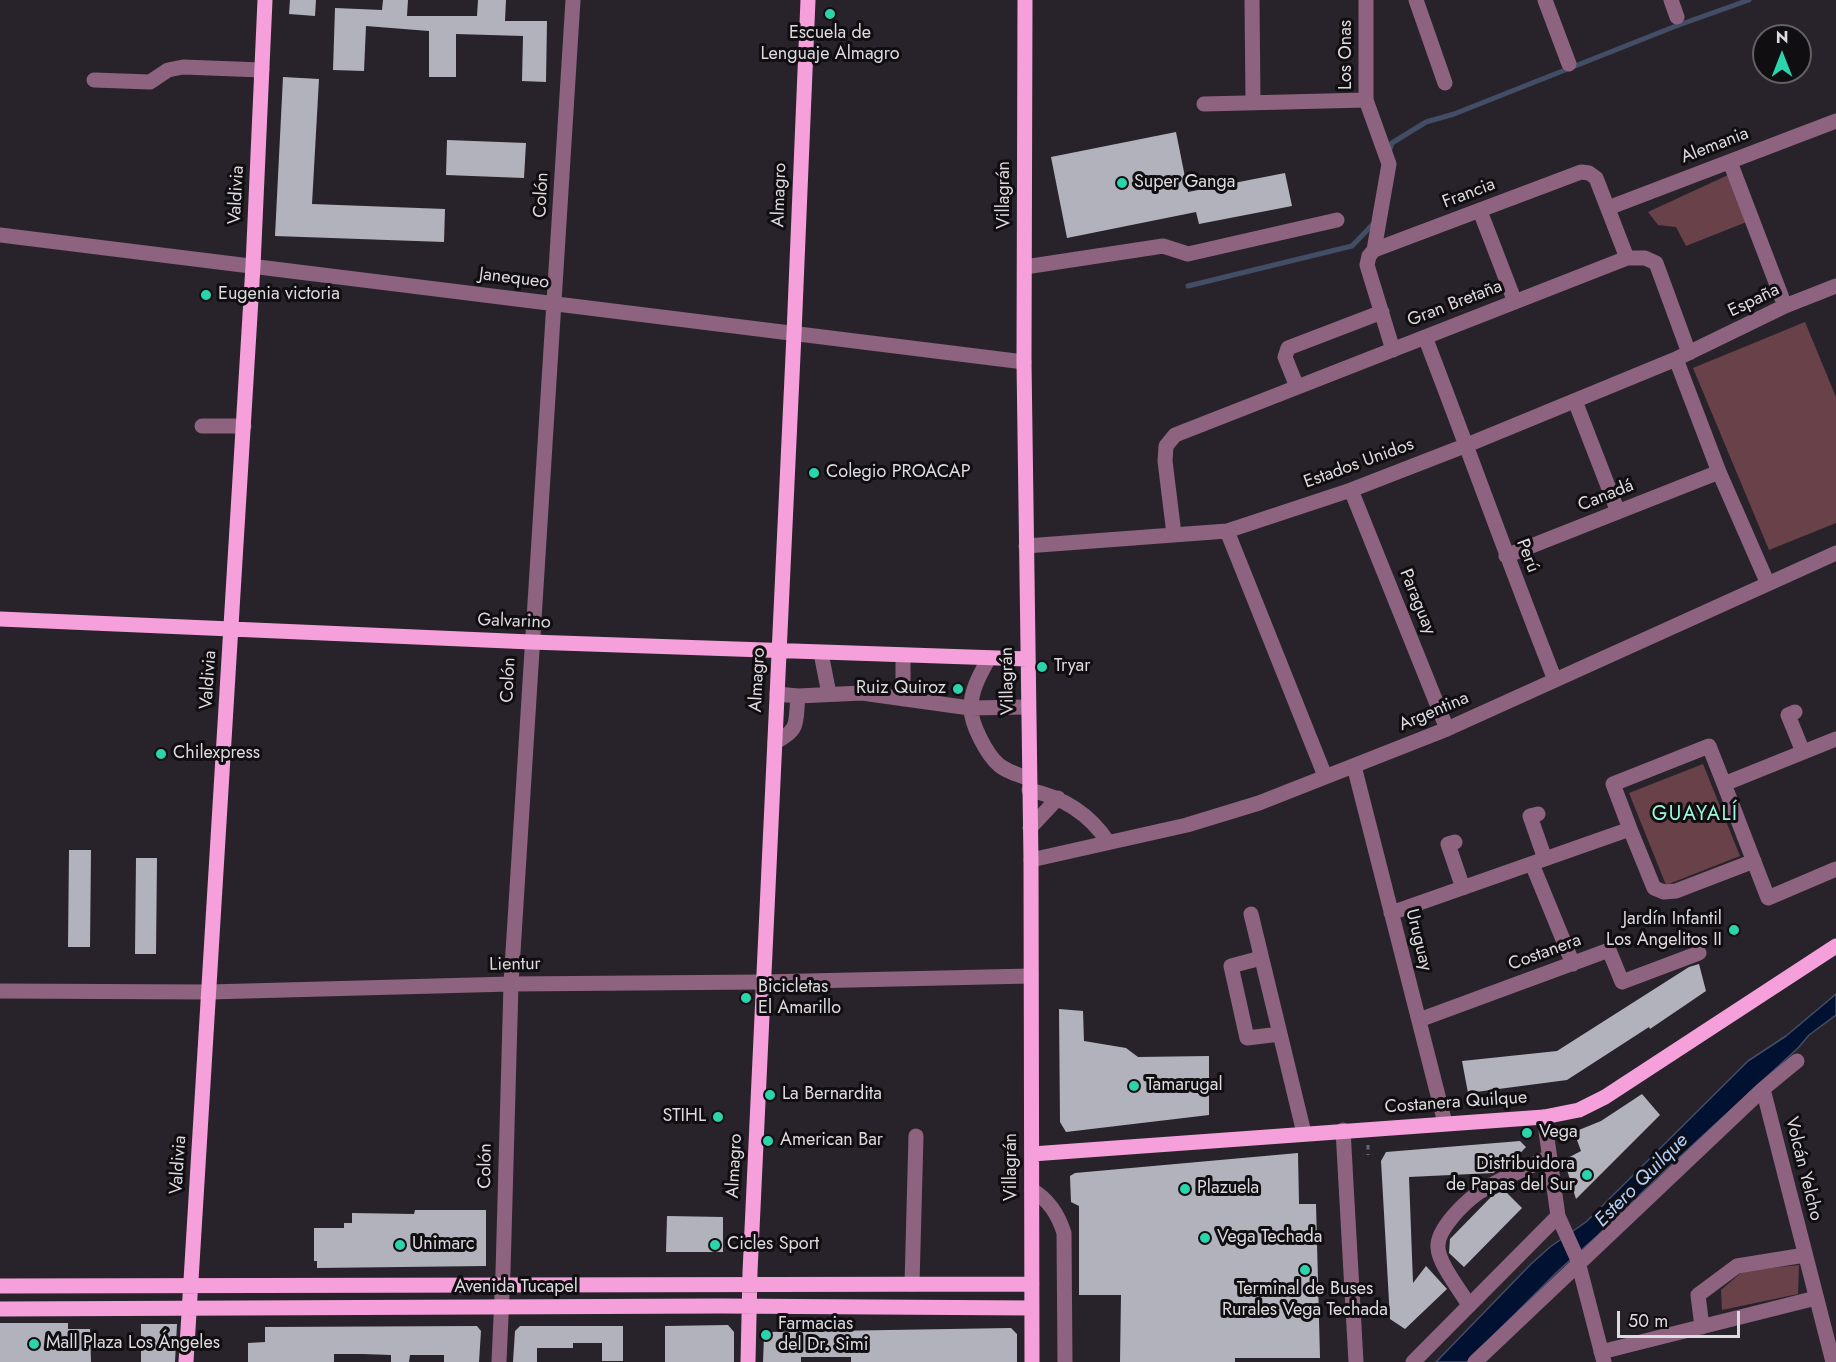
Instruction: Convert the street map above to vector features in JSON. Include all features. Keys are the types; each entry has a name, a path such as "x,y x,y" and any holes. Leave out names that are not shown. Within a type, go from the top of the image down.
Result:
{"main road":[{"name":"Valdivia","path":"186,1362 244,426 265,0"},
{"name":"Almagro","path":"748,1362 749,1283 762,982 808,0"},
{"name":"Villagrán","path":"1025,0 1024,362 1030,828 1032,1362"},
{"name":"Galvarino","path":"0,618 231,630 779,652 1027,659"},
{"name":"Costanera Quilque","path":"1032,1154 1544,1117 1579,1110 1599,1100 1836,946"},
{"name":"Avenida Tucapel","path":"0,1286 1032,1284"},
{"path":"0,1301 20,1290 34,1286"},
{"name":"Avenida Tucapel","path":"0,1309 749,1306 1032,1308"}],"street":[{"name":"Colón","path":"499,1362 511,984 573,0"},
{"path":"1252,0 1253,102"},
{"name":"Los Onas","path":"1366,0 1366,100 1387,157 1374,250"},
{"path":"1416,0 1445,83"},
{"path":"1545,0 1569,64"},
{"path":"1671,0 1677,17"},
{"path":"94,80 150,82 168,70 183,67 262,70"},
{"path":"1204,104 1366,100"},
{"name":"Alemania","path":"1608,208 1836,121"},
{"path":"1730,162 1785,306"},
{"name":"Francia","path":"1374,250 1581,172 1589,173 1596,178 1627,258"},
{"path":"1480,211 1515,302"},
{"path":"1025,267 1163,246 1188,254 1337,220"},
{"name":"Janequeo","path":"0,235 1024,362"},
{"path":"1374,250 1369,256 1367,265 1393,350"},
{"path":"1627,258 1645,258 1656,263 1719,472 1768,584"},
{"name":"Gran Bretaña","path":"1174,534 1165,461 1166,446 1175,435 1627,258"},
{"name":"España","path":"1683,356 1785,306 1836,286"},
{"name":"Gran Bretaña","path":"1297,387 1285,357 1288,348 1382,312"},
{"name":"Perú","path":"1425,336 1506,556 1556,680"},
{"name":"Estados Unidos","path":"1026,546 1227,531 1351,490 1683,356"},
{"path":"1575,401 1618,512"},
{"path":"202,426 244,426"},
{"name":"Canadá","path":"1506,556 1719,472"},
{"name":"Paraguay","path":"1351,490 1447,729"},
{"path":"1227,531 1326,776"},
{"name":"Argentina","path":"1030,860 1225,814 1259,803 1447,729 1836,553"},
{"path":"821,653 829,694"},
{"path":"903,655 903,699"},
{"path":"989,658 977,679 970,708 984,746 1000,766 1029,785 1058,798 1083,813 1108,842"},
{"path":"777,694 798,696 862,693 970,708 1028,707"},
{"path":"775,742 789,734 795,726 798,696"},
{"path":"1795,712 1788,715 1803,752"},
{"path":"1724,784 1836,739"},
{"path":"1754,861 1676,891 1664,892 1653,888 1612,784 1709,746 1754,861 1768,898 1836,870"},
{"name":"Uruguay","path":"1354,765 1445,1123"},
{"path":"1030,828 1058,798"},
{"path":"1539,814 1530,816 1539,861 1573,964"},
{"path":"1391,913 1630,829"},
{"path":"1455,842 1448,844 1463,888"},
{"path":"1251,914 1304,1133"},
{"name":"Costanera","path":"1419,1020 1609,950 1622,982 1699,953"},
{"path":"1261,958 1231,966 1247,1038 1280,1034"},
{"name":"Lientur","path":"0,992 209,992 511,984 762,982 1031,976"},
{"path":"1475,1362 1578,1261 1763,1089 1797,1061"},
{"name":"Volcán Yelcho","path":"1763,1089 1833,1362"},
{"path":"1544,1117 1558,1216 1578,1261 1602,1357 1702,1327 1816,1298"},
{"path":"1343,1130 1356,1362"},
{"path":"912,1284 916,1136"},
{"path":"1469,1305 1441,1260 1437,1249 1438,1238 1446,1224 1478,1193 1549,1157"},
{"path":"1032,1190 1049,1203 1064,1233 1065,1362"},
{"path":"1413,1362 1558,1216"},
{"path":"1702,1327 1698,1295 1737,1266 1805,1256"}],"shaded area":[{"path":"1728,175 1749,221 1686,246 1676,227 1658,225 1648,212"},
{"path":"1805,322 1836,397 1836,523 1769,550 1693,368"},
{"path":"1703,764 1740,856 1666,885 1629,793"},
{"path":"1799,1265 1798,1294 1722,1310 1721,1290 1743,1271"}],"water":[{"name":"Estero Quilque","path":"1836,994 1836,1015 1809,1035 1798,1048 1660,1175 1558,1271 1467,1362 1436,1362 1531,1264 1550,1247 1586,1222 1748,1061 1786,1036"}],"building":[{"path":"290,0 316,0 315,16 289,14"},
{"path":"383,0 408,0 407,16 477,16 478,0 506,0 505,21 547,21 546,82 522,81 523,36 456,34 456,77 429,77 429,31 366,26 364,71 333,70 335,8 382,10"},
{"path":"283,77 319,79 312,204 445,209 444,242 275,236"},
{"path":"1176,132 1188,192 1285,173 1292,206 1199,224 1196,212 1067,238 1051,157"},
{"path":"447,140 526,143 524,178 446,175"},
{"path":"69,850 91,850 90,947 68,947"},
{"path":"136,858 157,858 156,954 135,954"},
{"path":"1699,964 1706,991 1650,1029 1649,1027 1567,1080 1468,1093 1462,1061 1557,1051 1689,967"},
{"name":"Tamarugal","path":"1059,1009 1083,1011 1084,1041 1126,1048 1138,1057 1209,1056 1209,1115 1066,1132 1060,1122"},
{"path":"1642,1094 1660,1115 1576,1199 1564,1160 1581,1151 1574,1132 1601,1121"},
{"path":"1520,1141 1526,1147 1509,1165 1493,1173 1409,1177 1413,1283 1426,1266 1447,1289 1405,1329 1390,1319 1381,1161 1386,1152"},
{"path":"1298,1153 1299,1204 1316,1204 1320,1358 1235,1358 1235,1362 1120,1362 1121,1295 1079,1295 1079,1206 1071,1202 1070,1176 1075,1173"},
{"path":"1504,1190 1522,1208 1464,1267 1449,1253 1450,1239 1492,1196"},
{"name":"Unimarc","path":"415,1210 486,1210 486,1266 317,1268 317,1261 314,1261 314,1228 344,1228 344,1223 352,1223 352,1213 414,1214"},
{"path":"667,1216 723,1217 723,1252 666,1252"},
{"name":"Mall Plaza Los Ángeles","path":"0,1323 68,1323 68,1329 90,1329 91,1362 0,1362"},
{"path":"141,1324 177,1324 175,1362 141,1362"},
{"path":"728,1325 734,1332 734,1362 665,1362 665,1326"},
{"path":"477,1326 481,1331 479,1362 444,1362 444,1355 410,1355 409,1362 391,1362 391,1355 334,1354 334,1362 248,1362 248,1343 265,1342 265,1327"},
{"path":"520,1326 623,1326 623,1361 602,1361 602,1343 573,1343 573,1348 537,1348 537,1362 513,1362 515,1331"},
{"path":"1011,1328 1017,1334 1017,1362 851,1362 851,1357 801,1357 801,1362 763,1362 764,1336 768,1332"}],"waterway":[{"path":"1389,152 1392,143 1426,122 1454,114 1676,26 1749,0"},
{"path":"1188,286 1352,246 1375,222"}],"place":[{"name":"Escuela de Lenguaje Almagro","path":"830,14"},
{"name":"Super Ganga","path":"1122,183"},
{"name":"Eugenia victoria","path":"206,295"},
{"name":"Colegio PROACAP","path":"814,473"},
{"name":"Tryar","path":"1042,667"},
{"name":"Ruiz Quiroz","path":"958,689"},
{"name":"Chilexpress","path":"161,754"},
{"name":"Jardín Infantil Los Angelitos II","path":"1734,930"},
{"name":"Bicicletas El Amarillo","path":"746,998"},
{"name":"Tamarugal","path":"1134,1086"},
{"name":"La Bernardita","path":"770,1095"},
{"name":"STIHL","path":"718,1117"},
{"name":"Vega","path":"1527,1133"},
{"name":"American Bar","path":"768,1141"},
{"name":"Distribuidora de Papas del Sur","path":"1587,1175"},
{"name":"Plazuela","path":"1185,1189"},
{"name":"Vega Techada","path":"1205,1238"},
{"name":"Unimarc","path":"400,1245"},
{"name":"Cicles Sport","path":"715,1245"},
{"name":"Terminal de Buses Rurales Vega Techada","path":"1305,1270"},
{"name":"Farmacias del Dr. Simi","path":"766,1335"},
{"name":"Mall Plaza Los Ángeles","path":"34,1344"}],"district":[{"name":"GUAYALÍ","path":"1695,815"}]}
